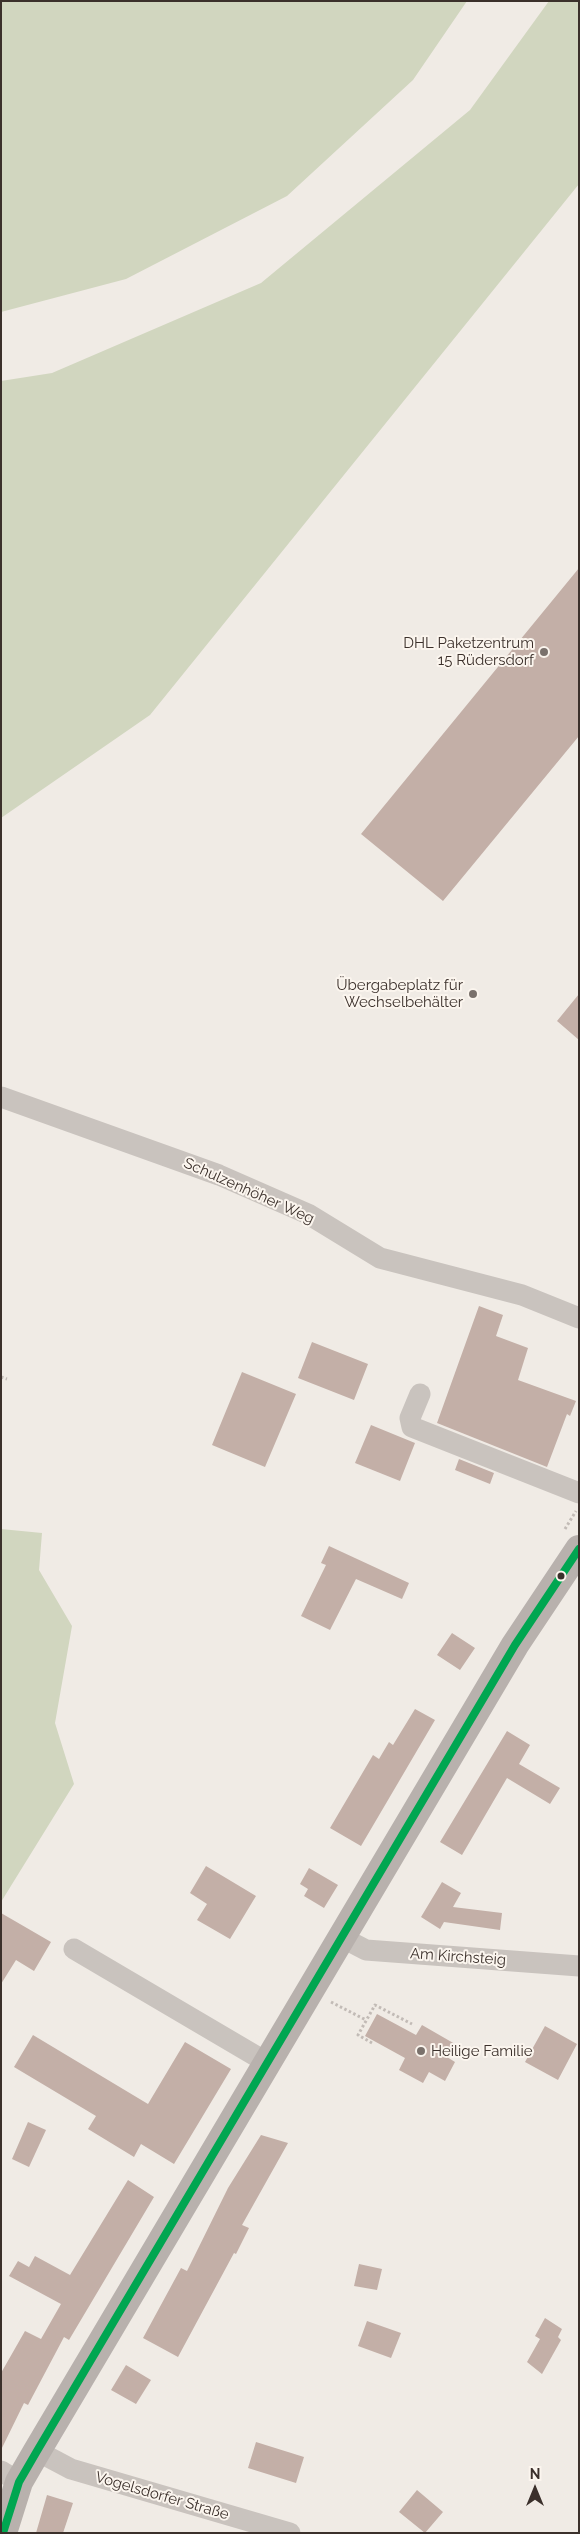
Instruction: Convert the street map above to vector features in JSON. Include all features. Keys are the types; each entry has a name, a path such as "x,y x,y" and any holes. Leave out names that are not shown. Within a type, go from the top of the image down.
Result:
{"main road":[{"path":"3,2533 10,2477 36,2451 516,1645 579,1549"}],"street":[{"name":"Schulzenhöher Weg","path":"1,1097 220,1175 308,1214 380,1258 522,1295 579,1318"},
{"path":"420,1394 410,1418 412,1427 579,1493"},
{"name":"Am Kirchsteig","path":"342,1937 366,1950 579,1966"},
{"path":"74,1950 266,2062"},
{"name":"Vogelsdorfer Straße","path":"36,2451 71,2470 290,2533"}],"path":[{"path":"1,1377 7,1379"},
{"path":"328,2000 366,2020"},
{"path":"372,2043 358,2035 375,2006 412,2024"}],"green space":[{"path":"1,1 467,1 413,80 287,196 126,279 1,312"},
{"path":"549,1 579,1 579,184 150,715 1,818 1,381 52,373 261,283 470,110"},
{"path":"1,1529 42,1533 39,1570 72,1626 55,1723 74,1784 1,1902"}],"building":[{"name":"DHL Paketzentrum 15 Rüdersdorf","path":"579,568 579,736 443,901 361,834"},
{"path":"579,994 579,1040 557,1021"},
{"path":"479,1306 503,1315 496,1336 528,1348 518,1380 576,1401 570,1416 567,1414 547,1467 437,1423"},
{"path":"312,1342 368,1364 354,1400 298,1378"},
{"path":"242,1372 296,1394 265,1467 212,1445"},
{"path":"371,1425 415,1443 400,1481 355,1463"},
{"path":"459,1459 494,1473 490,1484 455,1470"},
{"path":"329,1546 409,1583 402,1599 356,1579 330,1630 301,1616 326,1565 321,1563"},
{"path":"452,1633 475,1648 460,1670 437,1655"},
{"path":"415,1709 435,1720 361,1846 330,1828 373,1755 379,1759 389,1742 393,1745"},
{"path":"507,1731 530,1745 519,1764 560,1788 550,1804 507,1778 462,1855 440,1842"},
{"path":"206,1866 256,1896 230,1939 197,1920 207,1904 190,1893"},
{"path":"309,1868 338,1885 324,1908 304,1896 308,1889 300,1884"},
{"path":"442,1882 461,1893 453,1907 502,1913 500,1930 444,1922 440,1929 421,1917"},
{"path":"1,1913 51,1942 34,1971 16,1960 1,1984"},
{"name":"Heilige Familie","path":"377,2014 416,2035 422,2025 455,2044 447,2057 455,2062 445,2081 429,2072 423,2083 399,2070 405,2058 365,2036"},
{"path":"545,2026 577,2044 558,2080 525,2062"},
{"path":"33,2035 148,2104 185,2042 231,2069 174,2164 141,2144 134,2157 88,2129 96,2116 14,2067"},
{"path":"28,2122 46,2130 29,2167 12,2159"},
{"path":"261,2135 288,2143 242,2225 249,2228 236,2254 234,2253 178,2357 143,2338 181,2268 187,2271 228,2188"},
{"path":"128,2180 154,2197 69,2340 64,2337 28,2405 24,2403 1,2450 1,2373 25,2331 41,2339 61,2304 9,2276 18,2261 29,2267 35,2256 70,2275"},
{"path":"359,2264 382,2269 377,2290 354,2286"},
{"path":"545,2318 562,2329 558,2337 561,2340 542,2374 527,2362 540,2339 535,2336"},
{"path":"367,2321 401,2333 391,2358 358,2346"},
{"path":"126,2365 151,2380 136,2404 111,2390"},
{"path":"256,2442 304,2457 296,2483 248,2468"},
{"path":"417,2490 443,2512 425,2533 399,2512"},
{"path":"47,2495 73,2503 63,2533 36,2533"}],"transit line":[{"path":"3,2533 19,2482 37,2451 515,1645 579,1549"}],"place":[{"name":"DHL Paketzentrum 15 Rüdersdorf","path":"544,652"},
{"name":"Übergabeplatz für Wechselbehälter","path":"473,994"},
{"name":"Heilige Familie","path":"421,2051"}]}
